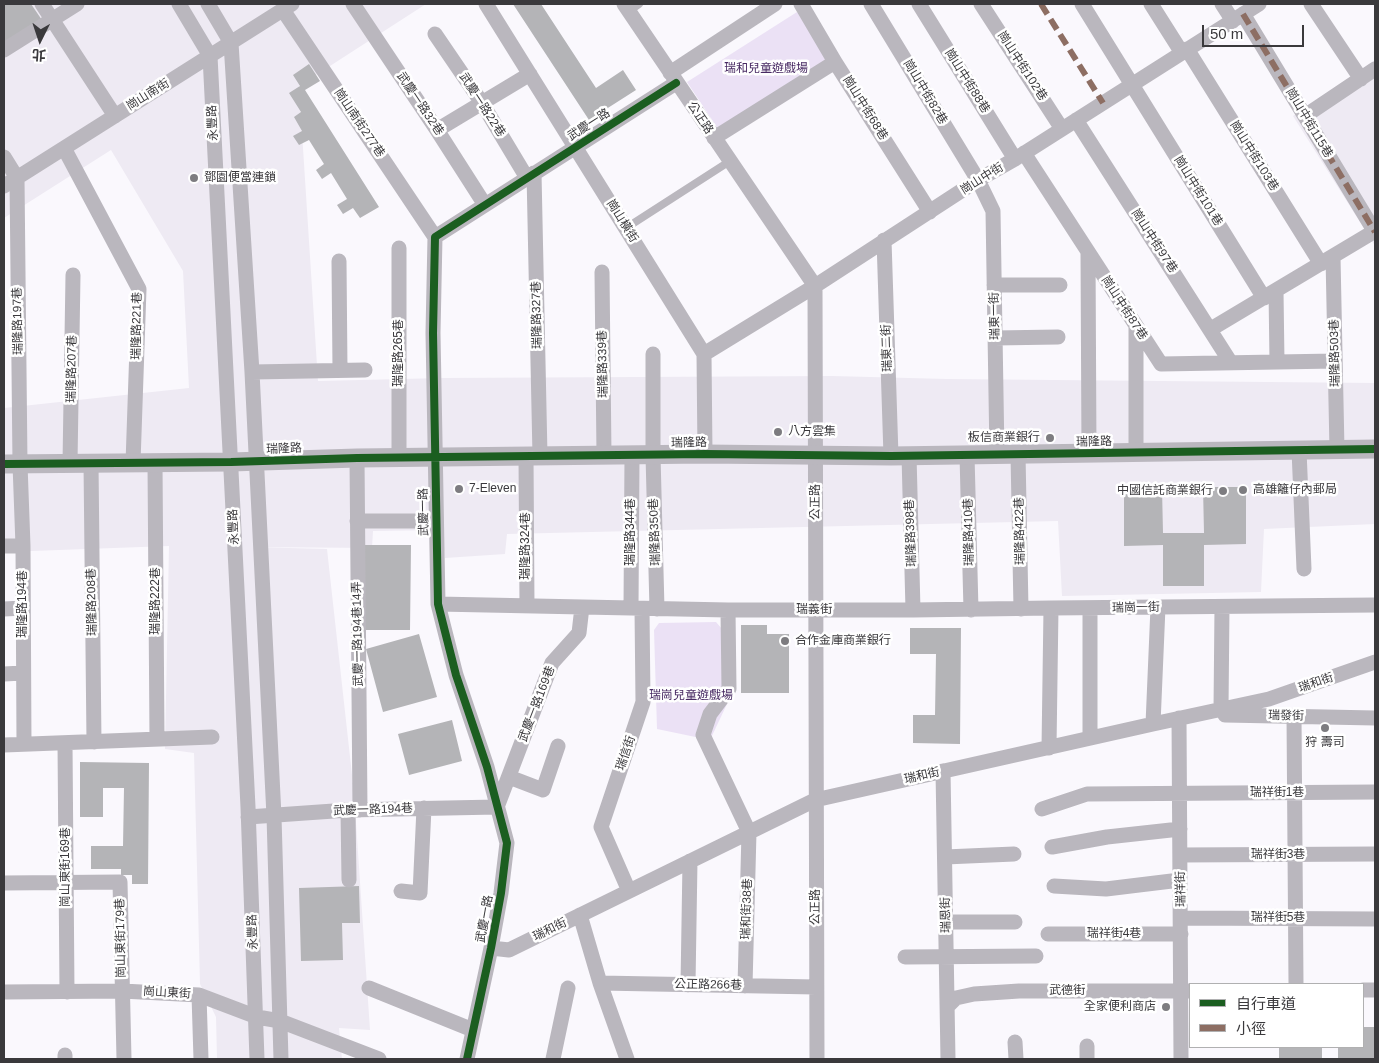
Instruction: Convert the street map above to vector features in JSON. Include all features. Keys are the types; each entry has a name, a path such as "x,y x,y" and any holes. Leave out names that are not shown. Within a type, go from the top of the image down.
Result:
{"street":[{"path":"42,4 115,116"},
{"path":"4,50 78,4"},
{"name":"永豐路","path":"179,4 210,56 248,817 258,1059"},
{"name":"永豐路","path":"208,4 231,43 252,372 274,816 281,1059"},
{"name":"武慶一路32巷","path":"353,4 485,205"},
{"name":"崗山橫街","path":"486,4 704,354"},
{"name":"武慶一路","path":"467,1059 492,948 502,893 507,843 487,767 456,674 438,604 433,333 435,236 576,147 775,4"},
{"name":"崗山中街68巷","path":"802,4 835,62 930,212"},
{"name":"崗山中街82巷","path":"871,4 978,180"},
{"name":"崗山中街88巷","path":"919,4 1019,156"},
{"name":"崗山中街102巷","path":"981,4 1062,129"},
{"name":"崗山中街101巷","path":"1082,4 1132,84 1270,294"},
{"name":"崗山中街103巷","path":"1151,4 1327,260"},
{"name":"崗山中街115巷","path":"1222,4 1238,17 1305,116 1375,231"},
{"name":"崗山中街","path":"704,354 815,286 978,180 1259,4"},
{"path":"1311,4 1361,79"},
{"name":"公正路","path":"631,6 673,78 815,286 817,1059"},
{"name":"崗山南街","path":"10,182 287,7"},
{"name":"崗山南街277巷","path":"287,7 435,236"},
{"name":"武慶一路22巷","path":"435,34 530,176"},
{"path":"714,138 835,62"},
{"path":"1305,116 1375,69"},
{"path":"437,130 530,74"},
{"name":"崗山中街97巷","path":"1076,120 1231,363"},
{"name":"瑞隆路221巷","path":"64,148 139,289 133,463"},
{"name":"崗山中街87巷","path":"1019,156 1088,252 1161,364 1335,361"},
{"path":"4,157 10,182"},
{"name":"瑞隆路327巷","path":"530,176 533,456"},
{"name":"瑞東一街","path":"978,180 993,212 996,455"},
{"name":"瑞隆路197巷","path":"10,182 12,464"},
{"path":"1211,330 1375,231"},
{"name":"瑞東二街","path":"884,240 900,455"},
{"name":"瑞隆路265巷","path":"398,248 400,458"},
{"path":"1088,252 1089,453"},
{"name":"瑞隆路503巷","path":"1327,260 1335,361 1338,450"},
{"path":"339,261 340,370"},
{"name":"瑞隆路339巷","path":"602,272 604,455"},
{"name":"瑞隆路207巷","path":"70,463 73,275"},
{"path":"994,285 1060,285"},
{"path":"1270,294 1277,362"},
{"path":"1136,326 1136,453"},
{"path":"995,338 1058,337"},
{"name":"瑞隆路350巷","path":"653,354 653,455 657,609"},
{"path":"704,354 705,454"},
{"path":"252,372 365,370"},
{"name":"瑞隆路","path":"12,464 604,455 996,455 1375,449"},
{"path":"1299,450 1304,569"},
{"name":"瑞隆路422巷","path":"1018,454 1022,609"},
{"name":"瑞隆路344巷","path":"632,455 636,608"},
{"name":"瑞隆路398巷","path":"900,455 913,610"},
{"name":"瑞隆路410巷","path":"967,455 971,610"},
{"name":"瑞隆路324巷","path":"527,606 533,456"},
{"name":"武慶一路194巷14弄","path":"349,880 354,810 356,458"},
{"name":"瑞隆路208巷","path":"91,463 94,742"},
{"name":"瑞隆路222巷","path":"155,463 157,740"},
{"name":"瑞隆路194巷","path":"12,464 23,546 24,744"},
{"path":"357,521 436,521"},
{"path":"4,546 23,546"},
{"name":"瑞義街","path":"438,604 728,610 971,610 1051,608"},
{"name":"瑞崗一街","path":"1051,608 1375,605"},
{"name":"武慶一路169巷","path":"497,807 552,663 579,633 582,607"},
{"path":"1221,709 1222,607"},
{"path":"4,609 23,608"},
{"name":"瑞信街","path":"629,891 601,827 644,702 636,608"},
{"path":"1049,748 1051,608"},
{"path":"1090,608 1090,738"},
{"path":"1153,724 1158,608"},
{"path":"728,610 728,689 710,714 703,735 749,832"},
{"name":"瑞和街","path":"492,948 509,950 815,800 1196,714 1269,700 1375,662"},
{"path":"4,674 23,673"},
{"name":"瑞發街","path":"1196,714 1375,718"},
{"path":"1294,716 1296,983"},
{"name":"瑞祥街","path":"1179,718 1181,926 1186,991 1181,1059"},
{"path":"4,745 212,737"},
{"name":"崗山東街169巷","path":"65,743 67,992"},
{"path":"509,777 543,790 558,746"},
{"name":"瑞恩街","path":"943,771 948,1059"},
{"name":"瑞祥街1巷","path":"1042,810 1087,794 1375,792"},
{"name":"武慶一路194巷","path":"248,817 354,810 497,807"},
{"path":"401,891 420,893 424,808"},
{"path":"1052,847 1107,837 1180,829"},
{"name":"瑞和街38巷","path":"745,986 749,832"},
{"path":"945,857 1014,854"},
{"name":"瑞祥街3巷","path":"1180,855 1375,854"},
{"path":"688,985 690,861"},
{"path":"1054,886 1106,889 1180,880"},
{"name":"崗山東街179巷","path":"4,883 120,882 122,991"},
{"path":"580,915 600,983 627,1059"},
{"name":"瑞祥街5巷","path":"1181,926 1296,918 1375,919"},
{"path":"946,922 1015,922"},
{"name":"瑞祥街4巷","path":"1048,934 1181,926"},
{"path":"905,957 1036,956"},
{"name":"公正路266巷","path":"600,983 816,987"},
{"path":"369,988 473,1030"},
{"path":"553,1059 568,988"},
{"path":"122,991 124,1059"},
{"name":"崗山東街","path":"4,992 122,991 199,995 257,1018 280,1021 379,1059"},
{"name":"武德街","path":"948,1006 956,998 974,994 1186,991"},
{"path":"199,995 201,1059"},
{"path":"1015,1042 1016,1059"}],"lane":[{"path":"626,228 730,161"}],"shaded area":[{"path":"4,4 426,4 299,86 318,381 443,378 832,376 947,379 1375,383 1375,524 1264,529 1261,592 1062,596 1058,521 507,534 505,554 445,558 442,530 373,531 372,548 250,547 327,549 354,793 370,1030 339,1028 342,1059 217,1059 216,1017 200,984 194,753 165,749 169,546 4,552 4,408 189,388 183,271 111,150 4,218"},
{"path":"1375,60 1375,246 1293,116"}],"green space":[{"name":"瑞和兒童遊戲場","path":"797,12 832,65 722,135 687,82"},
{"name":"瑞崗兒童遊戲場","path":"716,622 722,629 727,704 710,740 657,729 654,630 659,623"}],"building":[{"path":"4,4 31,4 44,23 4,48"},
{"path":"513,4 541,4 596,88 623,70 636,90 589,120"},
{"path":"309,64 320,81 305,90 379,207 360,218 353,208 343,214 337,205 347,199 331,173 322,179 316,170 324,164 309,140 299,145 293,136 302,131 294,117 301,112 289,93 300,86 293,75"},
{"path":"1203,487 1246,487 1246,544 1204,545 1204,586 1163,586 1163,545 1124,546 1124,488 1162,488 1163,533 1204,533"},
{"path":"364,545 411,545 410,630 363,630"},
{"path":"741,625 767,625 767,634 789,634 789,693 741,693"},
{"path":"910,628 961,628 960,744 913,743 913,715 935,715 936,654 910,654"},
{"path":"419,634 437,697 383,712 366,649"},
{"path":"452,720 462,761 409,775 398,734"},
{"path":"80,762 149,763 148,884 132,884 132,875 121,875 121,869 91,869 91,846 123,846 124,788 103,788 103,817 80,817"},
{"path":"359,886 360,923 342,923 343,960 301,961 299,888"},
{"path":"1364,1027 1375,1027 1375,1059 1338,1059 1338,1048 1364,1048"},
{"path":"1279,1048 1322,1048 1322,1059 1279,1059"}],"marked path":[{"path":"1041,4 1103,103"},
{"path":"1243,14 1375,232"}],"cycle path":[{"path":"467,1059 491,948 501,893 507,843 487,767 456,675 438,604 433,333 435,237 676,83"},
{"path":"4,464 705,454 891,456 1375,449"}],"place":[{"name":"鄧園便當連鎖","path":"194,178"},
{"name":"八方雲集","path":"778,432"},
{"name":"板信商業銀行","path":"1050,438"},
{"name":"7-Eleven","path":"459,489"},
{"name":"高雄籬仔內郵局","path":"1243,490"},
{"name":"中國信託商業銀行","path":"1223,491"},
{"name":"合作金庫商業銀行","path":"785,641"},
{"name":"狩 壽司","path":"1325,728"},
{"name":"全家便利商店","path":"1166,1007"}]}
